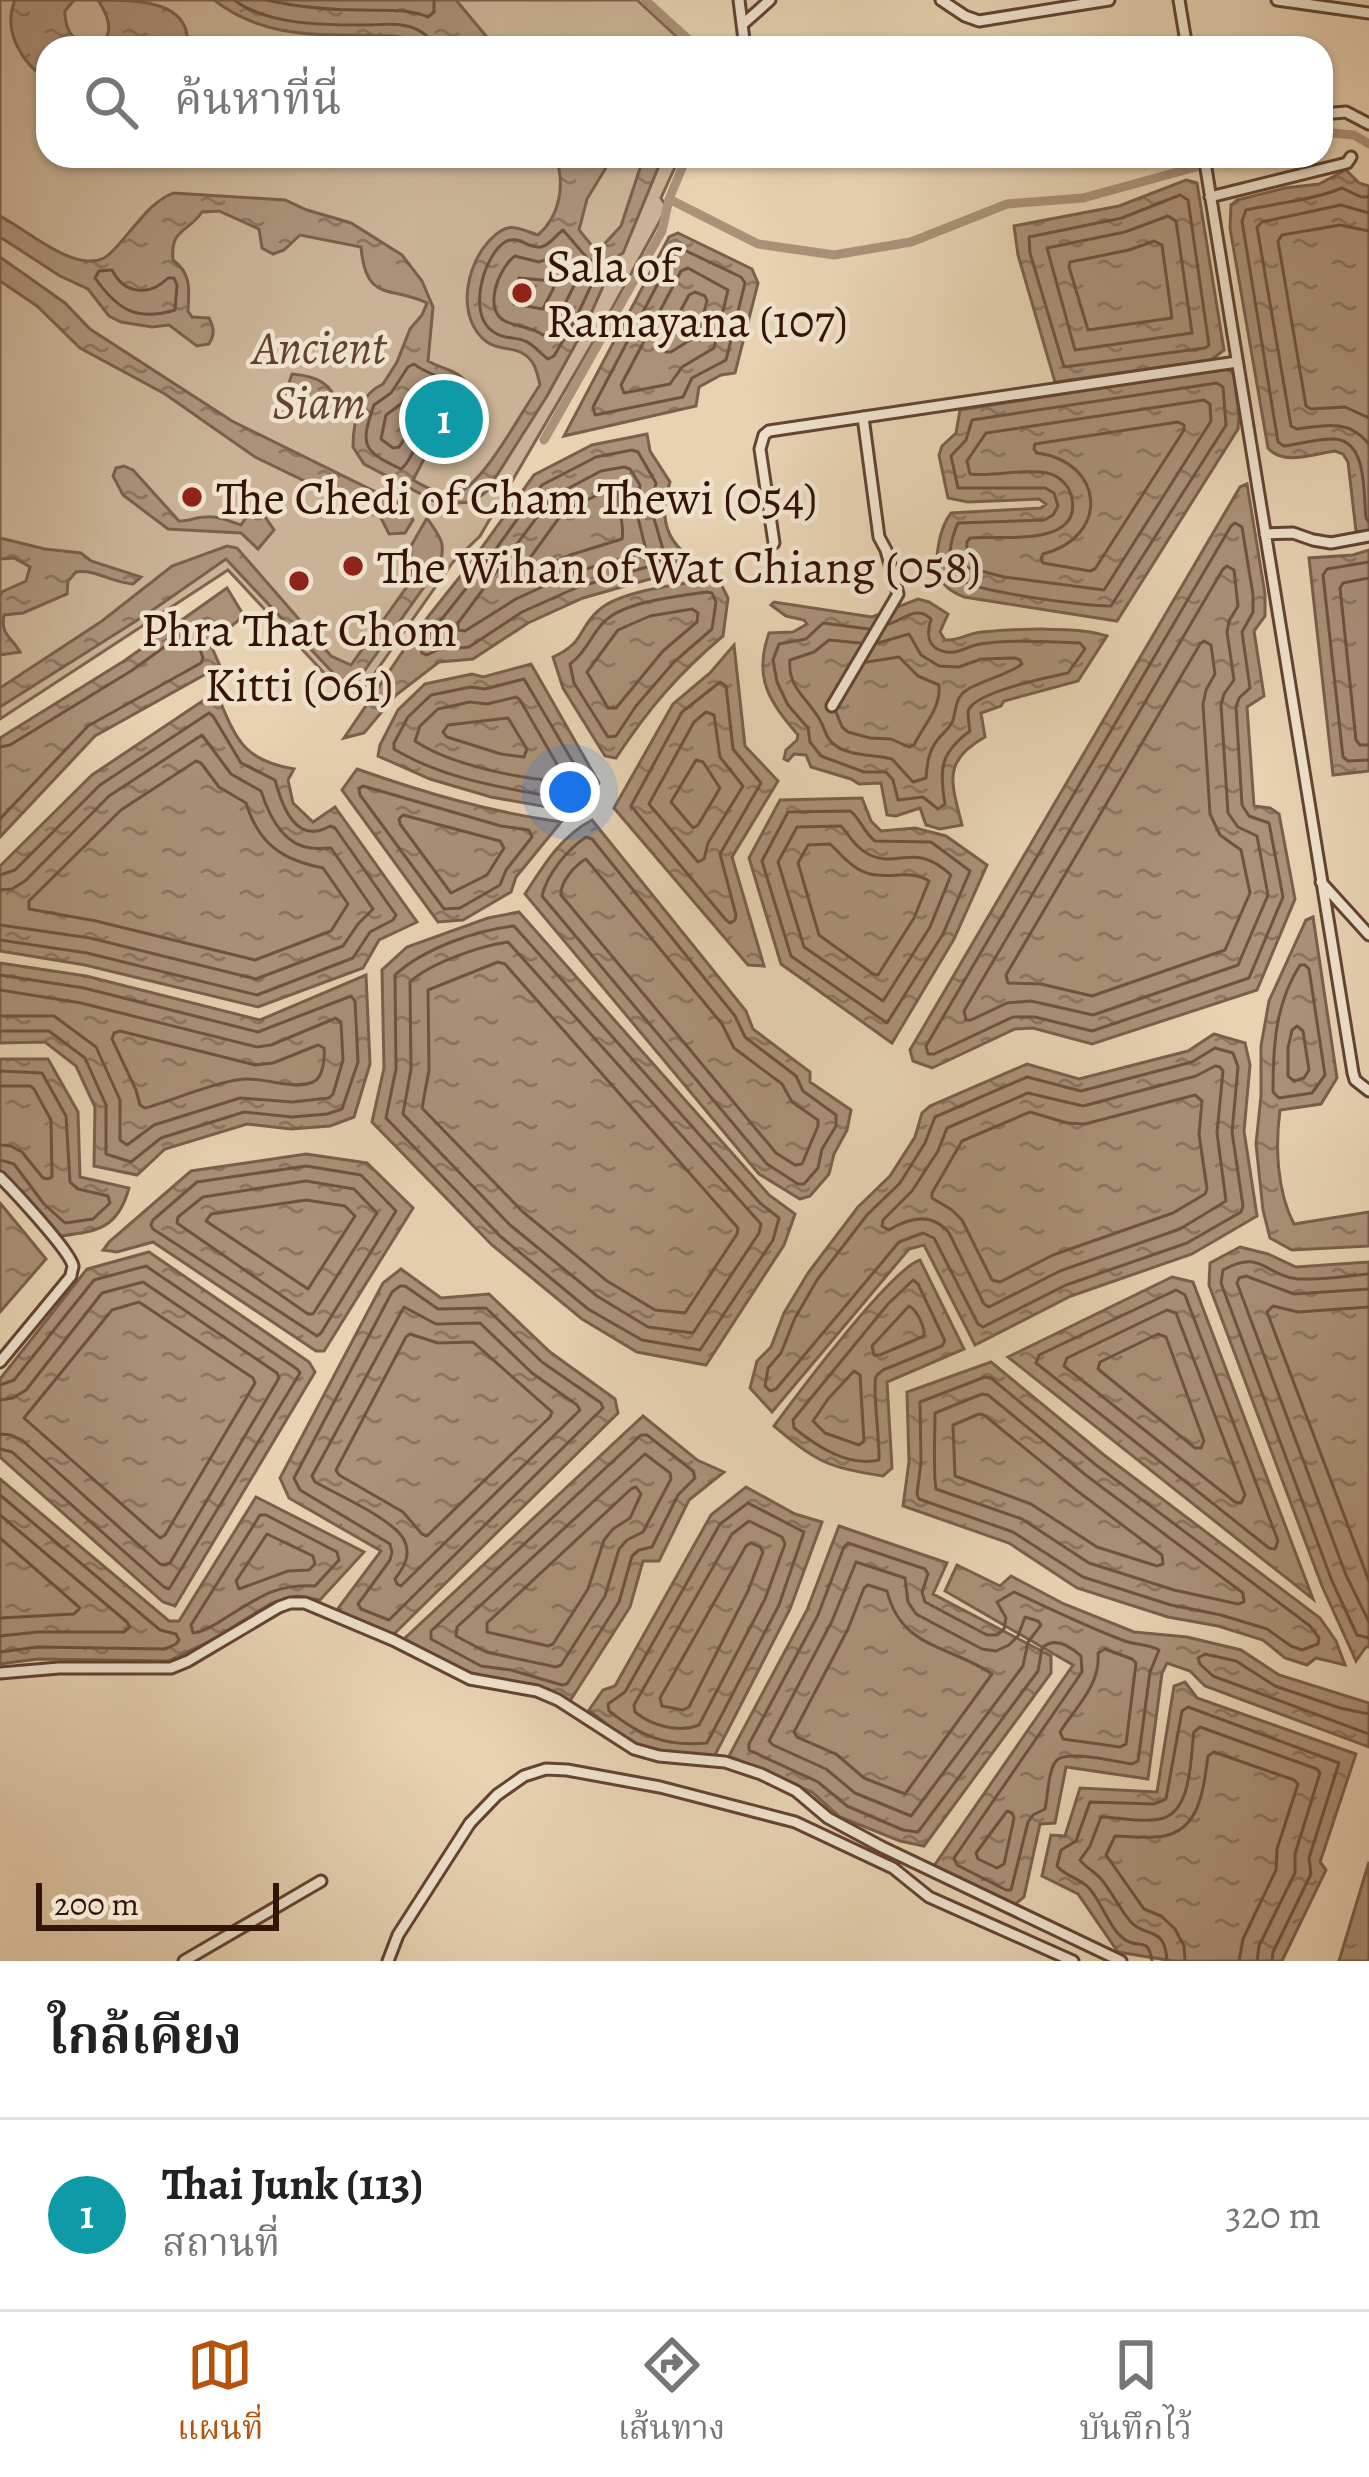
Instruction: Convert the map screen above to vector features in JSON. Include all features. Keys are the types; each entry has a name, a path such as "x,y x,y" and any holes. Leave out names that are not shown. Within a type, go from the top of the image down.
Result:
{"street":[{"path":"739,0 743,36"},
{"path":"742,25 770,0"},
{"path":"940,0 980,21 1109,0"},
{"path":"1180,0 1185,36"},
{"path":"1277,0 1369,13"},
{"path":"1333,113 1346,112 1369,124"},
{"path":"1333,166 1352,158"},
{"path":"1206,168 1353,1073 1369,1091"},
{"path":"1210,197 1327,168"},
{"path":"774,543 760,449 764,435 776,429 1237,362"},
{"path":"832,706 898,594 879,537 863,417"},
{"path":"1265,534 1293,533 1322,543 1369,536"},
{"path":"1321,882 1369,934"},
{"path":"0,1177 40,1221 73,1270 0,1362"},
{"path":"0,1673 171,1668 279,1607 305,1603 470,1679 537,1691 558,1700 634,1749 725,1762 760,1774 796,1791 828,1818 882,1847 1121,1961"},
{"path":"388,1961 408,1918 470,1823 524,1776 546,1769 660,1787 795,1822 893,1868 929,1898 1073,1961"},
{"path":"184,1961 321,1881"}],"green space":[{"name":"Ancient Siam","path":"0,0 637,0 676,36 36,36 36,168 675,168 661,198 667,208 480,536 453,562 353,704 228,570 0,719"}],"water":[{"path":"15,0 74,0 65,11 73,36 36,36 36,70 17,46"},
{"path":"98,0 159,6 181,20 186,36 107,36 109,27"},
{"path":"214,0 456,0 486,36 323,35 278,29 235,14"},
{"path":"558,168 606,168 587,199 579,230 597,252 621,226 640,168 658,168 623,253 616,257 547,396 487,491 473,502 440,504 364,464 353,447 363,402 383,384 427,303 375,285 368,277 361,247 300,235 273,254 262,248 259,229 219,211 202,212 177,236 173,250 173,260 188,283 188,311 192,317 209,318 213,328 209,344 197,346 169,325 152,327 109,316 88,289 0,237 0,216 65,255 92,261 104,258 150,209 173,193 285,200 351,223 402,255 422,281 433,307 428,361 458,375 471,390 464,417 426,455 413,480 435,491 453,493 480,475 540,385 526,356 491,345 477,332 467,293 474,265 502,230 538,235 556,209"},
{"path":"1346,170 1369,186 1369,534 1356,531 1343,454 1290,458 1268,448 1230,228 1231,205 1237,200 1319,184"},
{"path":"1186,180 1197,183 1224,350 1211,360 1055,382 1014,226 1119,206"},
{"path":"678,233 752,269 758,283 735,373 699,387 696,406 564,436 669,237"},
{"path":"0,257 65,303 90,329 232,421 404,506 413,520 405,533 389,534 381,518 255,457 165,394 80,348 37,306 0,281"},
{"path":"1232,371 1234,377 1238,429 1117,621 964,597 943,582 937,554 951,513 1046,504 1039,499 968,502 948,498 939,455 956,433 960,410"},
{"path":"292,374 328,387 338,407 329,417 304,413 288,403 284,397"},
{"path":"647,434 650,451 670,482 665,502 668,530 686,554 661,576 583,598 528,623 473,659 439,662 396,695 364,733 344,738 416,632 534,475 592,445"},
{"path":"124,466 179,521 210,517 241,525 253,507 274,530 258,549 241,533 168,529 123,495 113,476 116,468"},
{"path":"1247,484 1265,594 1265,616 1254,631 1264,696 1247,707 1254,806 1279,814 1295,899 1257,990 1092,1044 1033,1028 1015,1029 932,1068 913,1061 910,1050 1240,487"},
{"path":"427,518 441,540 439,566 350,691 226,559 0,707 0,688 102,621 172,566 227,546 237,548 331,656 351,665 411,581 411,546"},
{"path":"0,538 81,553 91,561 141,577 133,584 76,572 68,581 67,594 23,613 4,615 5,632 20,652 0,655 0,596 26,581 30,567 14,558 0,559"},
{"path":"1369,550 1369,771 1333,775 1309,558"},
{"path":"718,578 728,598 723,636 665,692 616,758 605,756 563,688 553,657 571,646 609,603 655,588"},
{"path":"227,588 244,616 210,643 220,666 95,736 0,837 0,738 124,661"},
{"path":"918,599 948,614 940,632 945,640 1028,629 1107,636 1078,681 1004,701 981,713 985,737 962,755 953,774 962,825 940,829 926,825 920,808 887,815 881,783 859,784 811,767 806,755 784,759 798,735 772,700 763,676 769,633 793,632 807,624 786,616 771,605 774,602 872,617"},
{"path":"734,645 745,746 778,781 732,857 764,966 748,965 614,808 673,704"},
{"path":"531,664 599,783 586,804 570,811 491,797 430,779 378,756 398,710 425,684 472,674 483,677"},
{"path":"216,692 229,722 251,753 294,769 288,780 293,803 313,822 335,807 417,922 379,940 363,968 258,1007 85,965 0,951 0,866 92,775"},
{"path":"357,769 458,801 561,822 516,877 511,892 463,920 438,922 342,790"},
{"path":"862,798 871,821 881,831 915,828 946,836 987,865 954,939 892,1043 781,964 749,858 780,800"},
{"path":"592,820 746,1011 753,1029 810,1072 810,1082 851,1110 829,1174 810,1196 800,1199 759,1174 525,894 562,843"},
{"path":"519,912 769,1195 795,1214 784,1245 706,1365 637,1352 582,1319 492,1245 372,1122 384,1068 382,970 407,947"},
{"path":"1313,917 1337,1078 1321,1104 1280,1110 1281,1184 1294,1224 1369,1212 1369,1246 1292,1250 1270,1238 1263,1210 1256,1144 1261,1046 1269,1001 1306,920"},
{"path":"0,963 86,976 260,1020 366,975 370,1064 354,1117 330,1126 291,1129 247,1124 165,1149 137,1175 94,1166 95,1107 76,1066 45,1042 0,1043"},
{"path":"1214,1034 1245,1043 1250,1065 1244,1131 1257,1216 1192,1254 1071,1296 975,1345 924,1245 909,1249 772,1412 750,1388 757,1361 771,1347 808,1273 858,1207 890,1176 930,1106 1027,1064 1079,1079 1188,1051"},
{"path":"0,1059 48,1059 78,1112 80,1177 129,1188 119,1212 105,1225 61,1236 0,1170"},
{"path":"306,1154 367,1163 413,1208 324,1351 316,1351 153,1242 117,1252 103,1250 191,1171"},
{"path":"0,1203 46,1259 0,1312"},
{"path":"1240,1247 1296,1267 1369,1262 1369,1647 1356,1661 1322,1586 1209,1285 1210,1263"},
{"path":"149,1252 309,1362 315,1372 175,1606 163,1602 0,1457 0,1379 87,1269"},
{"path":"920,1260 964,1349 887,1382 892,1468 883,1476 824,1462 774,1426 867,1309 906,1268"},
{"path":"401,1269 441,1298 489,1294 550,1352 615,1399 618,1413 393,1635 336,1611 381,1551 289,1498 280,1478 383,1283"},
{"path":"1172,1277 1193,1282 1313,1599 1008,1357"},
{"path":"991,1362 1104,1455 1320,1618 1345,1665 1316,1658 1307,1665 1285,1658 1263,1640 1077,1588 1009,1543 903,1506 909,1462 907,1392"},
{"path":"643,1416 697,1460 724,1472 689,1500 659,1561 643,1561 630,1607 570,1701 477,1678 404,1639"},
{"path":"0,1479 169,1621 179,1621 256,1497 364,1552 320,1600 297,1596 272,1603 168,1661 38,1659 0,1664"},
{"path":"746,1487 795,1514 822,1522 790,1609 714,1757 660,1754 629,1742 589,1710 603,1690 615,1686 711,1515"},
{"path":"839,1526 947,1563 933,1594 1051,1656 1051,1673 924,1846 840,1817 812,1792 729,1756 807,1610"},
{"path":"957,1565 1000,1586 1011,1576 1134,1632 1187,1637 1241,1650 1279,1675 1369,1703 1369,1747 1205,1686 1190,1671 1167,1663 1148,1779 1066,1767 1055,1823 1040,1824 1024,1897 1012,1907 934,1866 1073,1665 945,1591"},
{"path":"1185,1682 1197,1698 1356,1754 1320,1862 1326,1870 1282,1961 1173,1961 1118,1952 1078,1894 1042,1876 1051,1835 1065,1836 1080,1788 1157,1792 1174,1686"},
{"path":"1369,1862 1369,1961 1339,1961"}],"waterway":[{"path":"645,0 685,36"},
{"path":"1333,133 1354,135 1369,144"},
{"path":"544,440 662,231 682,168"},
{"path":"669,199 758,244 834,255 911,242 1007,204 1083,198 1192,168"}],"place":[{"name":"Sala of Ramayana (107)","path":"522,293"},
{"name":"Thai Junk (113)","path":"444,419"},
{"name":"The Chedi of Cham Thewi (054)","path":"192,497"},
{"name":"The Wihan of Wat Chiang (058)","path":"353,566"},
{"name":"Phra That Chom Kitti (061)","path":"299,581"}]}
